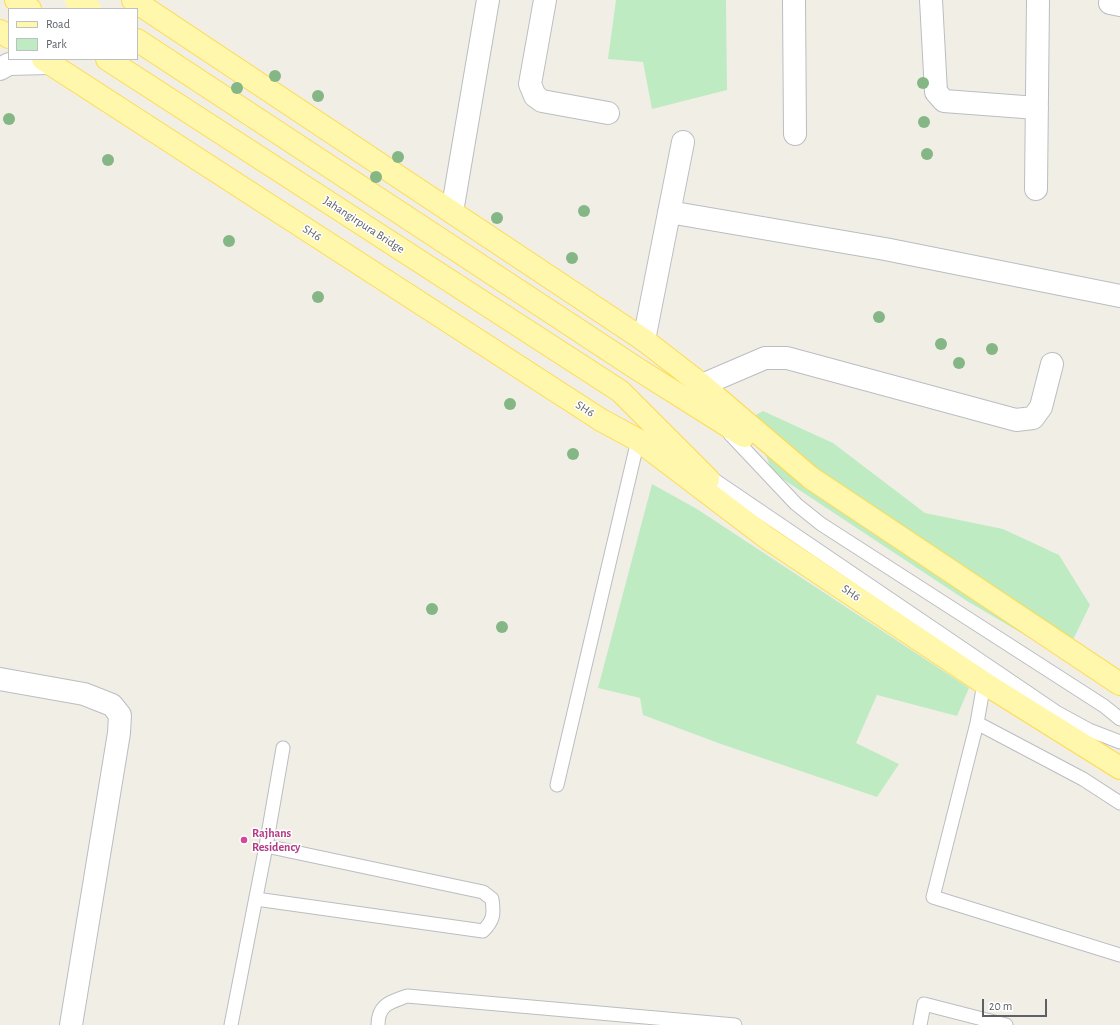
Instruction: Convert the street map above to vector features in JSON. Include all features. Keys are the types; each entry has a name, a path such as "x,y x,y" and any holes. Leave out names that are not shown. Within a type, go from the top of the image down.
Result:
{"main road":[{"path":"16,0 28,8"},
{"path":"76,0 88,8"},
{"path":"133,0 644,340 702,385 811,478"},
{"path":"138,41 636,368 811,478 1120,684"},
{"name":"SH6","path":"47,60 601,420 638,440 767,538 984,683 1120,768"},
{"name":"Jahangirpura Bridge","path":"109,60 620,391 767,538"}],"street":[{"path":"452,212 488,0"},
{"path":"545,0 530,84 535,96 542,101 608,113"},
{"path":"794,0 795,134"},
{"path":"931,0 936,92 944,101 1037,108"},
{"path":"1036,189 1038,0"},
{"path":"0,69 9,64 47,60"},
{"path":"644,340 683,142"},
{"path":"669,212 885,249 1120,296"},
{"path":"702,385 764,358 787,358 1016,420 1033,418 1041,407 1052,364"},
{"path":"0,678 84,694 112,704 120,715 119,733 71,1025"}],"lane":[{"path":"715,418 796,504 808,514 1104,706 1120,719"},
{"path":"557,785 638,440"},
{"path":"698,469 1056,712 1090,730 1120,742"},
{"path":"984,683 977,723 933,897 1120,955"},
{"path":"977,723 1083,779 1120,803"},
{"path":"231,1025 266,846 283,748"},
{"path":"256,899 483,931 490,924 494,911 492,899 483,892 266,846"},
{"path":"378,1025 378,1017 382,1009 387,1004 408,996 735,1025"},
{"path":"920,1025 924,1004 1006,1025"}],"green space":[{"path":"616,0 726,0 727,90 652,109 643,62 608,59"},
{"path":"763,411 833,443 925,513 1003,529 1059,555 1090,605 1064,658 967,601 772,472 752,417"},
{"path":"652,484 697,509 969,688 957,716 877,695 856,743 899,764 877,797 721,744 643,715 640,698 598,688"}],"place":[{"name":"Rajhans Residency","path":"244,840"}]}
